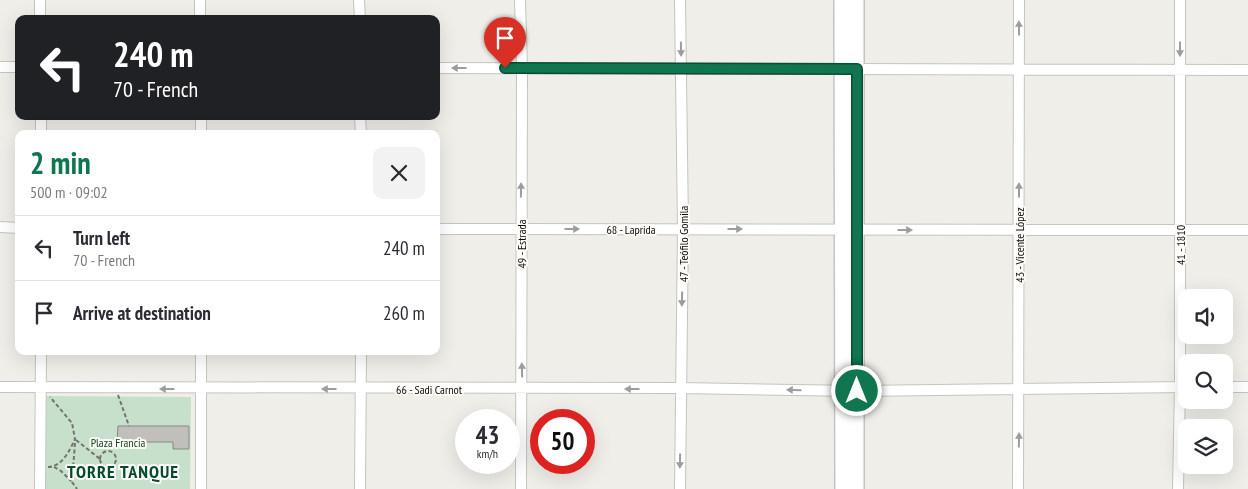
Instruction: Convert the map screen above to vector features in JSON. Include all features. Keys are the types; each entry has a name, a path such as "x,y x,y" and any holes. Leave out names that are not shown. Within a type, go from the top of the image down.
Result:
{"main road":[{"path":"842,0 850,69"},
{"path":"856,0 850,69 850,391 856,489"},
{"path":"843,489 850,391"}],"street":[{"path":"40,0 40,15"},
{"path":"200,0 200,15"},
{"path":"360,0 360,15"},
{"name":"49 - Estrada","path":"520,0 522,68 521,489"},
{"name":"47 - Teófilo Gomila","path":"680,0 684,228 680,489"},
{"name":"43 - Vicente López","path":"1018,0 1020,69 1018,489"},
{"name":"41 - 1810","path":"1180,0 1180,230 1182,354"},
{"path":"0,67 15,67"},
{"path":"440,68 1248,70"},
{"path":"0,227 15,228"},
{"name":"68 - Laprida","path":"440,229 1248,230"},
{"path":"40,489 41,355"},
{"path":"200,489 201,355"},
{"path":"360,489 361,355"},
{"name":"66 - Sadi Carnot","path":"0,387 522,390 681,388 850,391 1178,387"},
{"path":"1233,387 1248,387"},
{"name":"41 - 1810","path":"1178,489 1182,409"}],"path":[{"path":"41,388 60,406 72,423 75,439 72,482"},
{"path":"116,388 129,426"},
{"path":"75,439 100,459 104,466 109,467 114,464 117,457 112,451 106,450 102,453 100,459"},
{"path":"54,467 64,459 75,439"},
{"path":"40,467 54,467 62,471 72,482 75,489"}],"green space":[{"name":"Plaza Francia","path":"46,396 191,397 190,489 45,489"}],"building":[{"path":"118,426 189,426 189,449 173,449 173,442 117,442"}],"district":[{"name":"TORRE TANQUE","path":"123,471"}],"route":[{"path":"505,68 857,69 857,391"}]}
